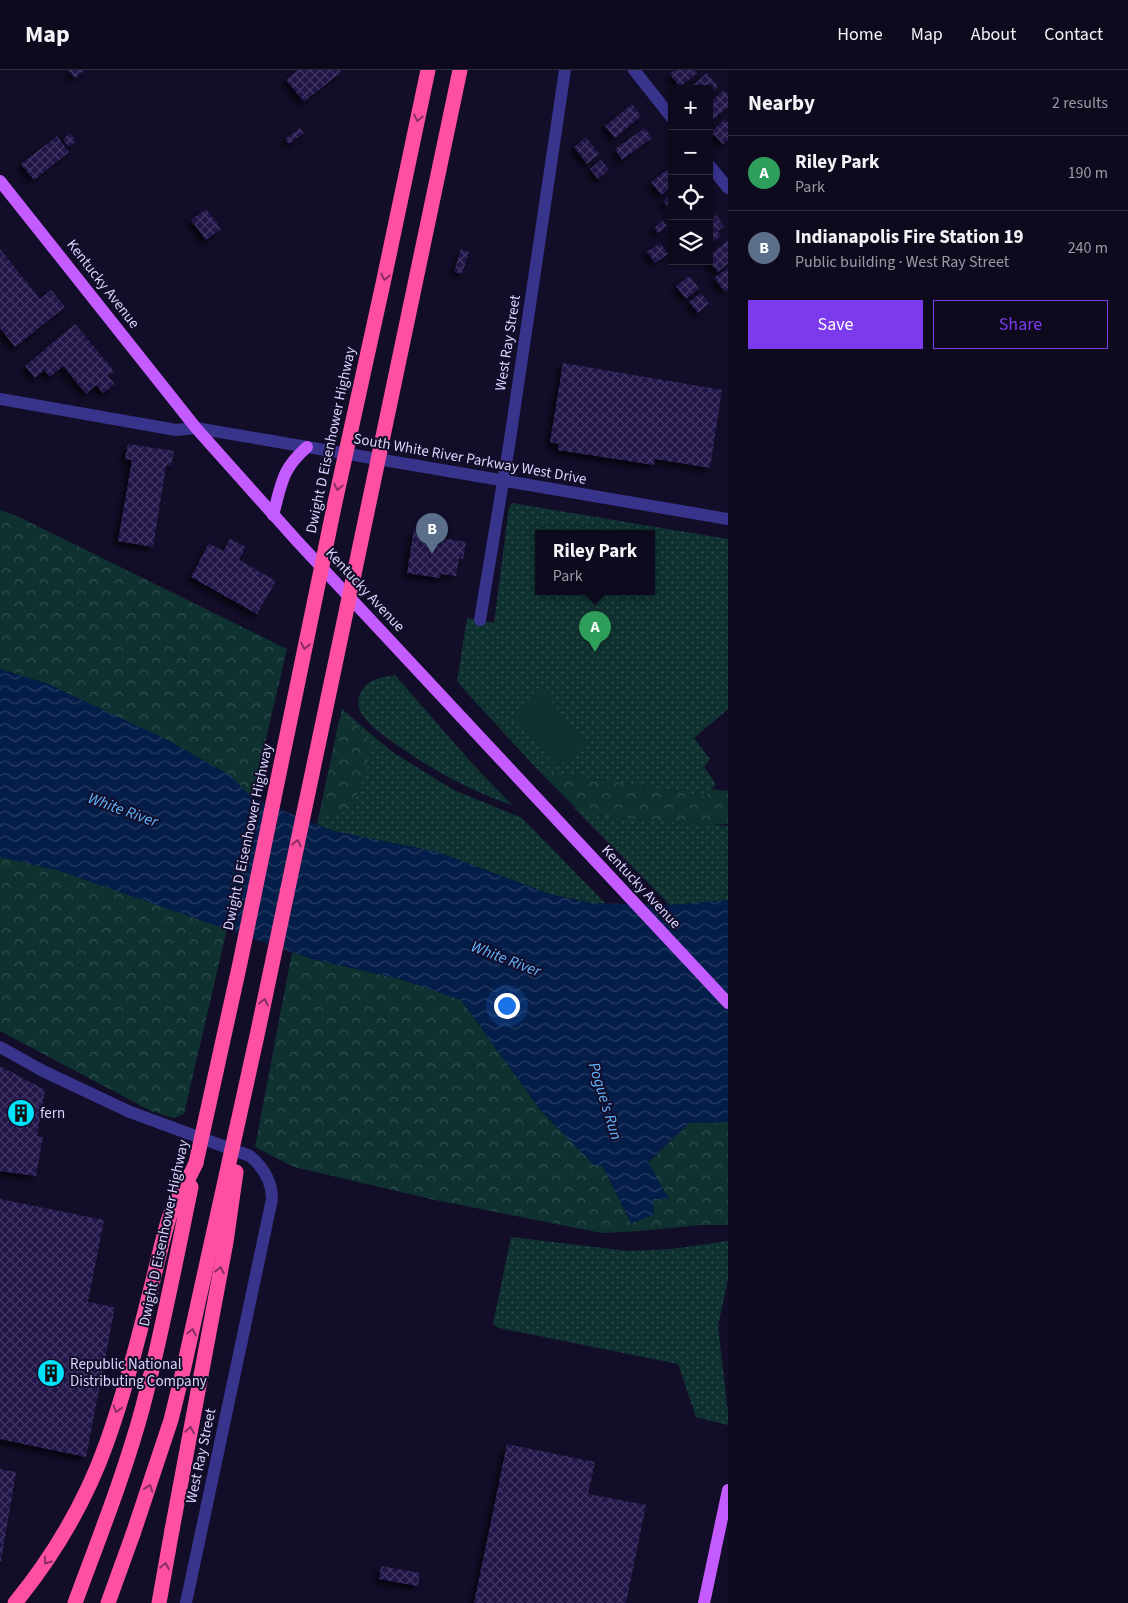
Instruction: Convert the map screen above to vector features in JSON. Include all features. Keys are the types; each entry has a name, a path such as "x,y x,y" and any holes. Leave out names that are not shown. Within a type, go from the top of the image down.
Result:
{"highway":[{"name":"Dwight D Eisenhower Highway","path":"75,1603 126,1462 158,1343 428,70"},
{"path":"108,1603 155,1473 176,1403 258,1031 460,70"},
{"path":"159,1603 226,1242 258,1031"},
{"path":"15,1603 50,1556 72,1520 94,1474 112,1427 170,1217 196,1163"}],"main road":[{"name":"Kentucky Avenue","path":"0,181 196,428 273,514 728,1003"},
{"path":"273,514 286,470 294,459 307,447"},
{"path":"704,1603 723,1531 728,1490"}],"street":[{"name":"West Ray Street","path":"480,620 503,481 565,70"},
{"path":"634,70 668,113"},
{"path":"713,170 728,188"},
{"name":"South White River Parkway West Drive","path":"0,399 176,430 196,428 728,519"},
{"name":"West Ray Street","path":"0,1047 44,1071 130,1112 250,1156 267,1176 272,1190 272,1199 186,1603"}],"green space":[{"path":"512,503 728,539 728,709 694,738 710,759 704,767 716,784 706,796 540,772 457,681 467,618 494,623 509,507"},
{"path":"0,510 19,517 287,649 252,798 230,775 167,740 48,684 0,669"},
{"path":"395,675 470,761 512,805 466,786 422,762 377,731 366,720 361,714 358,705 358,699 363,689 374,680"},
{"path":"543,690 586,745 556,768 513,713"},
{"path":"342,709 391,751 434,778 456,791 522,818 605,903 590,903 550,894 438,852 333,831 317,824"},
{"path":"339,720 357,725 369,744 367,772 353,804 339,815 320,814"},
{"path":"540,772 706,796 711,789 728,791 728,824 711,825 606,817 577,809"},
{"path":"573,807 606,817 728,826 728,900 670,905"},
{"path":"0,857 57,870 227,929 184,1114 174,1118 151,1111 0,1031"},
{"path":"292,952 312,959 400,979 461,1000 542,1112 603,1167 631,1223 642,1219 653,1199 669,1199 648,1163 689,1123 728,1122 728,1225 700,1225 602,1233 435,1200 294,1167 255,1147"},
{"path":"511,1237 628,1251 672,1249 728,1241 728,1279 718,1326 728,1425 696,1417 678,1364 499,1328 493,1324"}],"water":[{"path":"0,669 48,684 167,740 230,775 252,798 333,831 438,852 550,894 590,903 670,905 728,900 728,1122 689,1123 648,1162 669,1199 653,1199 654,1215 631,1223 603,1167 594,1165 542,1112 461,1000 400,979 312,959 57,870 0,857"}],"building":[{"path":"68,70 85,70 75,78"},
{"path":"297,70 340,70 341,72 304,102 286,80"},
{"path":"675,70 695,70 697,73 682,85 678,85 670,74"},
{"path":"707,73 718,87 713,91 713,85 694,85"},
{"path":"724,90 728,95 728,107 713,120 713,100"},
{"path":"632,104 641,116 615,138 605,126"},
{"path":"725,119 728,123 728,140 723,144 713,134 713,130"},
{"path":"300,128 304,133 289,144 285,139"},
{"path":"645,128 652,138 622,160 615,149"},
{"path":"70,133 76,142 68,147 63,139"},
{"path":"57,136 69,152 34,180 21,164"},
{"path":"586,137 599,154 587,164 574,147"},
{"path":"601,160 609,170 598,179 590,169"},
{"path":"668,169 668,190 661,195 651,182"},
{"path":"668,197 668,207 663,201"},
{"path":"206,209 221,229 206,240 191,220"},
{"path":"716,215 724,226 718,231 721,236 713,242 713,220"},
{"path":"662,221 667,226 658,233 654,228"},
{"path":"728,240 728,263 718,272 712,265 713,253"},
{"path":"660,243 668,254 655,263 647,252"},
{"path":"0,249 40,299 51,290 65,307 15,347 0,328"},
{"path":"461,249 469,252 462,274 454,272"},
{"path":"728,268 728,289 725,292 714,278"},
{"path":"689,276 699,288 686,299 676,286"},
{"path":"701,293 709,303 698,313 689,302"},
{"path":"75,324 114,371 108,376 115,384 103,393 96,385 86,394 63,366 50,377 44,370 35,378 25,366"},
{"path":"563,363 722,390 710,468 655,459 654,465 558,450 559,444 550,442"},
{"path":"128,444 174,451 171,466 166,466 153,547 118,541 132,460 125,459"},
{"path":"414,529 429,531 428,536 466,542 463,559 459,558 456,576 441,574 440,578 407,573"},
{"path":"230,539 246,547 239,560 276,581 257,614 191,577 209,543 223,551"},
{"name":"fern","path":"0,1066 45,1090 37,1136 43,1137 36,1176 0,1171"},
{"name":"Republic National Distributing Company","path":"0,1199 104,1220 88,1302 115,1307 86,1457 0,1439"},
{"path":"507,1444 595,1462 588,1494 646,1505 626,1603 474,1603"},
{"path":"0,1469 16,1472 1,1561 0,1561"},
{"path":"381,1566 420,1573 418,1586 379,1579"}],"place":[{"name":"Indianapolis Fire Station 19","path":"432,554"},
{"name":"Riley Park","path":"595,652"},
{"name":"fern","path":"21,1113"},
{"name":"Republic National Distributing Company","path":"51,1373"}],"water label":[{"name":"White River","path":"123,810"},
{"name":"White River","path":"506,959"},
{"name":"Pogue's Run","path":"605,1101"}]}
